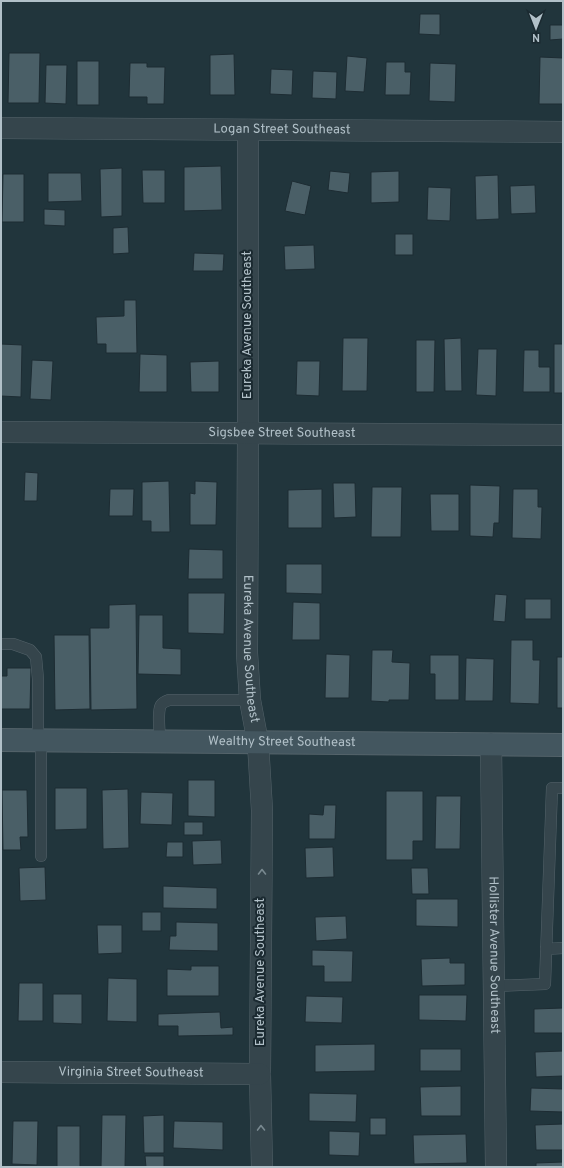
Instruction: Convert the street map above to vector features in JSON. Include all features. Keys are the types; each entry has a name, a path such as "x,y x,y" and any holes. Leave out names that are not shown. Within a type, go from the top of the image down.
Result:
{"main road":[{"name":"Wealthy Street Southeast","path":"1,740 563,745"}],"street":[{"name":"Logan Street Southeast","path":"1,128 563,132"},
{"name":"Eureka Avenue Southeast","path":"248,130 247,653 250,700 258,743 262,810 260,1074 262,1167"},
{"name":"Sigsbee Street Southeast","path":"1,432 563,435"},
{"name":"Hollister Avenue Southeast","path":"491,744 496,1167"},
{"name":"Virginia Street Southeast","path":"1,1072 260,1074"}],"lane":[{"path":"1,644 13,644 30,650 36,657 38,679 41,856"},
{"path":"160,742 159,712 160,706 164,702 169,700 250,700"},
{"path":"494,986 545,984 552,788 563,788"},
{"path":"546,948 563,948"}],"building":[{"path":"420,14 440,14 440,35 419,34"},
{"path":"550,25 563,25 563,39 550,40"},
{"path":"9,53 40,53 39,103 8,103"},
{"path":"234,54 235,95 210,95 210,55"},
{"path":"347,56 367,58 364,92 345,91"},
{"path":"540,57 563,58 563,104 539,104"},
{"path":"77,61 99,61 99,105 77,105"},
{"path":"386,62 405,62 405,72 411,72 410,95 385,95"},
{"path":"130,63 147,63 147,67 165,67 164,104 147,104 147,97 129,97"},
{"path":"430,63 456,64 455,102 429,101"},
{"path":"46,65 67,65 66,104 45,103"},
{"path":"271,69 293,70 292,95 270,94"},
{"path":"313,71 337,72 336,99 312,98"},
{"path":"221,166 222,210 184,211 184,167"},
{"path":"122,168 122,216 101,217 100,169"},
{"path":"142,170 165,170 165,203 143,203"},
{"path":"330,171 350,173 348,193 328,190"},
{"path":"399,171 399,202 371,203 371,172"},
{"path":"48,173 81,173 82,201 48,202"},
{"path":"3,174 24,174 24,222 2,222"},
{"path":"498,175 499,219 476,220 475,176"},
{"path":"292,181 311,186 305,215 285,211"},
{"path":"535,185 536,213 511,214 510,186"},
{"path":"428,187 451,188 450,221 427,220"},
{"path":"44,209 65,210 65,226 44,225"},
{"path":"128,227 129,253 113,254 113,228"},
{"path":"395,234 413,234 413,255 395,255"},
{"path":"314,245 315,269 285,270 284,246"},
{"path":"194,253 224,254 223,271 193,271"},
{"path":"124,300 136,300 137,353 106,353 106,344 97,344 96,317 124,316"},
{"path":"343,338 368,338 367,391 342,391"},
{"path":"461,338 462,391 445,391 444,339"},
{"path":"416,340 435,340 434,392 416,392"},
{"path":"1,344 22,345 21,397 1,396"},
{"path":"554,344 563,344 563,393 554,393"},
{"path":"478,349 497,349 496,396 476,395"},
{"path":"524,350 539,350 539,367 550,367 550,392 523,392"},
{"path":"140,354 167,355 167,392 139,392"},
{"path":"32,360 53,361 51,400 30,399"},
{"path":"219,361 219,392 191,392 190,362"},
{"path":"297,361 320,361 319,396 296,395"},
{"path":"25,472 38,473 37,501 24,501"},
{"path":"169,481 170,532 151,532 151,521 142,521 142,482"},
{"path":"195,481 217,482 216,525 190,525 190,493 195,494"},
{"path":"333,483 355,483 356,517 334,518"},
{"path":"470,485 500,486 499,523 494,523 493,537 470,536"},
{"path":"372,487 402,487 401,537 371,537"},
{"path":"110,489 134,489 133,516 109,516"},
{"path":"322,489 322,528 288,528 288,490"},
{"path":"513,489 538,489 538,507 542,507 541,539 512,538"},
{"path":"430,494 459,494 459,531 431,531"},
{"path":"189,549 223,550 223,579 188,579"},
{"path":"286,564 322,564 322,594 286,593"},
{"path":"188,593 225,593 224,634 188,633"},
{"path":"495,594 507,595 505,622 493,621"},
{"path":"525,599 551,599 551,619 525,619"},
{"path":"293,602 320,603 320,640 292,640"},
{"path":"136,604 137,709 91,710 90,628 109,628 109,605"},
{"path":"139,615 163,615 163,648 181,649 181,675 138,674"},
{"path":"54,635 89,635 90,709 55,710"},
{"path":"511,640 533,640 533,660 540,660 539,704 510,703"},
{"path":"372,650 393,650 392,662 410,663 409,700 389,700 389,702 371,701"},
{"path":"326,654 350,655 349,698 325,698"},
{"path":"430,655 459,655 459,700 435,700 435,674 430,674"},
{"path":"557,657 563,657 563,708 557,708"},
{"path":"466,658 494,659 493,701 465,701"},
{"path":"7,668 31,668 30,709 1,709 1,676 7,676"},
{"path":"188,780 215,780 215,817 188,816"},
{"path":"55,788 87,788 87,829 55,830"},
{"path":"128,789 129,848 103,849 102,790"},
{"path":"2,790 27,790 28,837 20,837 21,850 3,850"},
{"path":"386,791 423,791 423,841 413,841 413,860 386,860"},
{"path":"141,792 173,793 172,825 140,824"},
{"path":"436,796 461,796 460,849 435,849"},
{"path":"324,805 336,805 335,839 309,839 309,814 323,815"},
{"path":"184,822 203,822 203,835 184,835"},
{"path":"221,840 222,864 193,865 192,841"},
{"path":"167,842 183,842 183,857 166,857"},
{"path":"333,847 334,877 306,878 305,848"},
{"path":"45,867 46,900 20,901 19,868"},
{"path":"411,868 428,868 429,894 412,894"},
{"path":"163,886 217,888 217,909 163,908"},
{"path":"416,899 458,899 458,927 416,926"},
{"path":"142,912 161,912 161,931 142,931"},
{"path":"346,916 347,939 316,941 315,917"},
{"path":"176,922 218,923 218,951 169,950 170,936 176,936"},
{"path":"97,925 122,925 122,953 98,954"},
{"path":"312,950 353,951 352,982 324,982 324,966 312,966"},
{"path":"450,958 450,963 465,963 465,985 422,986 421,959"},
{"path":"191,966 219,966 219,996 167,996 167,969 191,970"},
{"path":"108,978 137,979 137,1022 107,1021"},
{"path":"19,983 43,983 43,1021 18,1021"},
{"path":"53,994 82,994 82,1024 53,1023"},
{"path":"419,995 467,995 466,1021 419,1020"},
{"path":"306,996 343,997 342,1023 305,1022"},
{"path":"563,1008 563,1033 534,1033 534,1009"},
{"path":"220,1012 221,1028 233,1027 233,1035 178,1036 178,1026 158,1026 158,1014"},
{"path":"375,1044 375,1071 315,1072 315,1045"},
{"path":"420,1049 461,1049 461,1071 420,1071"},
{"path":"563,1051 563,1076 536,1077 535,1052"},
{"path":"461,1086 461,1116 421,1116 420,1087"},
{"path":"531,1088 563,1089 563,1112 530,1111"},
{"path":"309,1093 357,1094 356,1122 309,1121"},
{"path":"102,1115 126,1115 125,1167 101,1167"},
{"path":"164,1115 164,1153 144,1153 143,1116"},
{"path":"370,1118 386,1118 386,1135 370,1135"},
{"path":"13,1121 38,1121 37,1165 12,1164"},
{"path":"174,1121 223,1122 223,1150 173,1148"},
{"path":"563,1124 563,1150 536,1150 535,1125"},
{"path":"57,1126 80,1126 80,1167 57,1167"},
{"path":"329,1131 360,1132 359,1156 329,1155"},
{"path":"466,1134 467,1163 414,1164 413,1135"},
{"path":"145,1156 164,1156 164,1167 146,1167"},
{"path":"563,1162 563,1167 536,1167 536,1163"}]}
